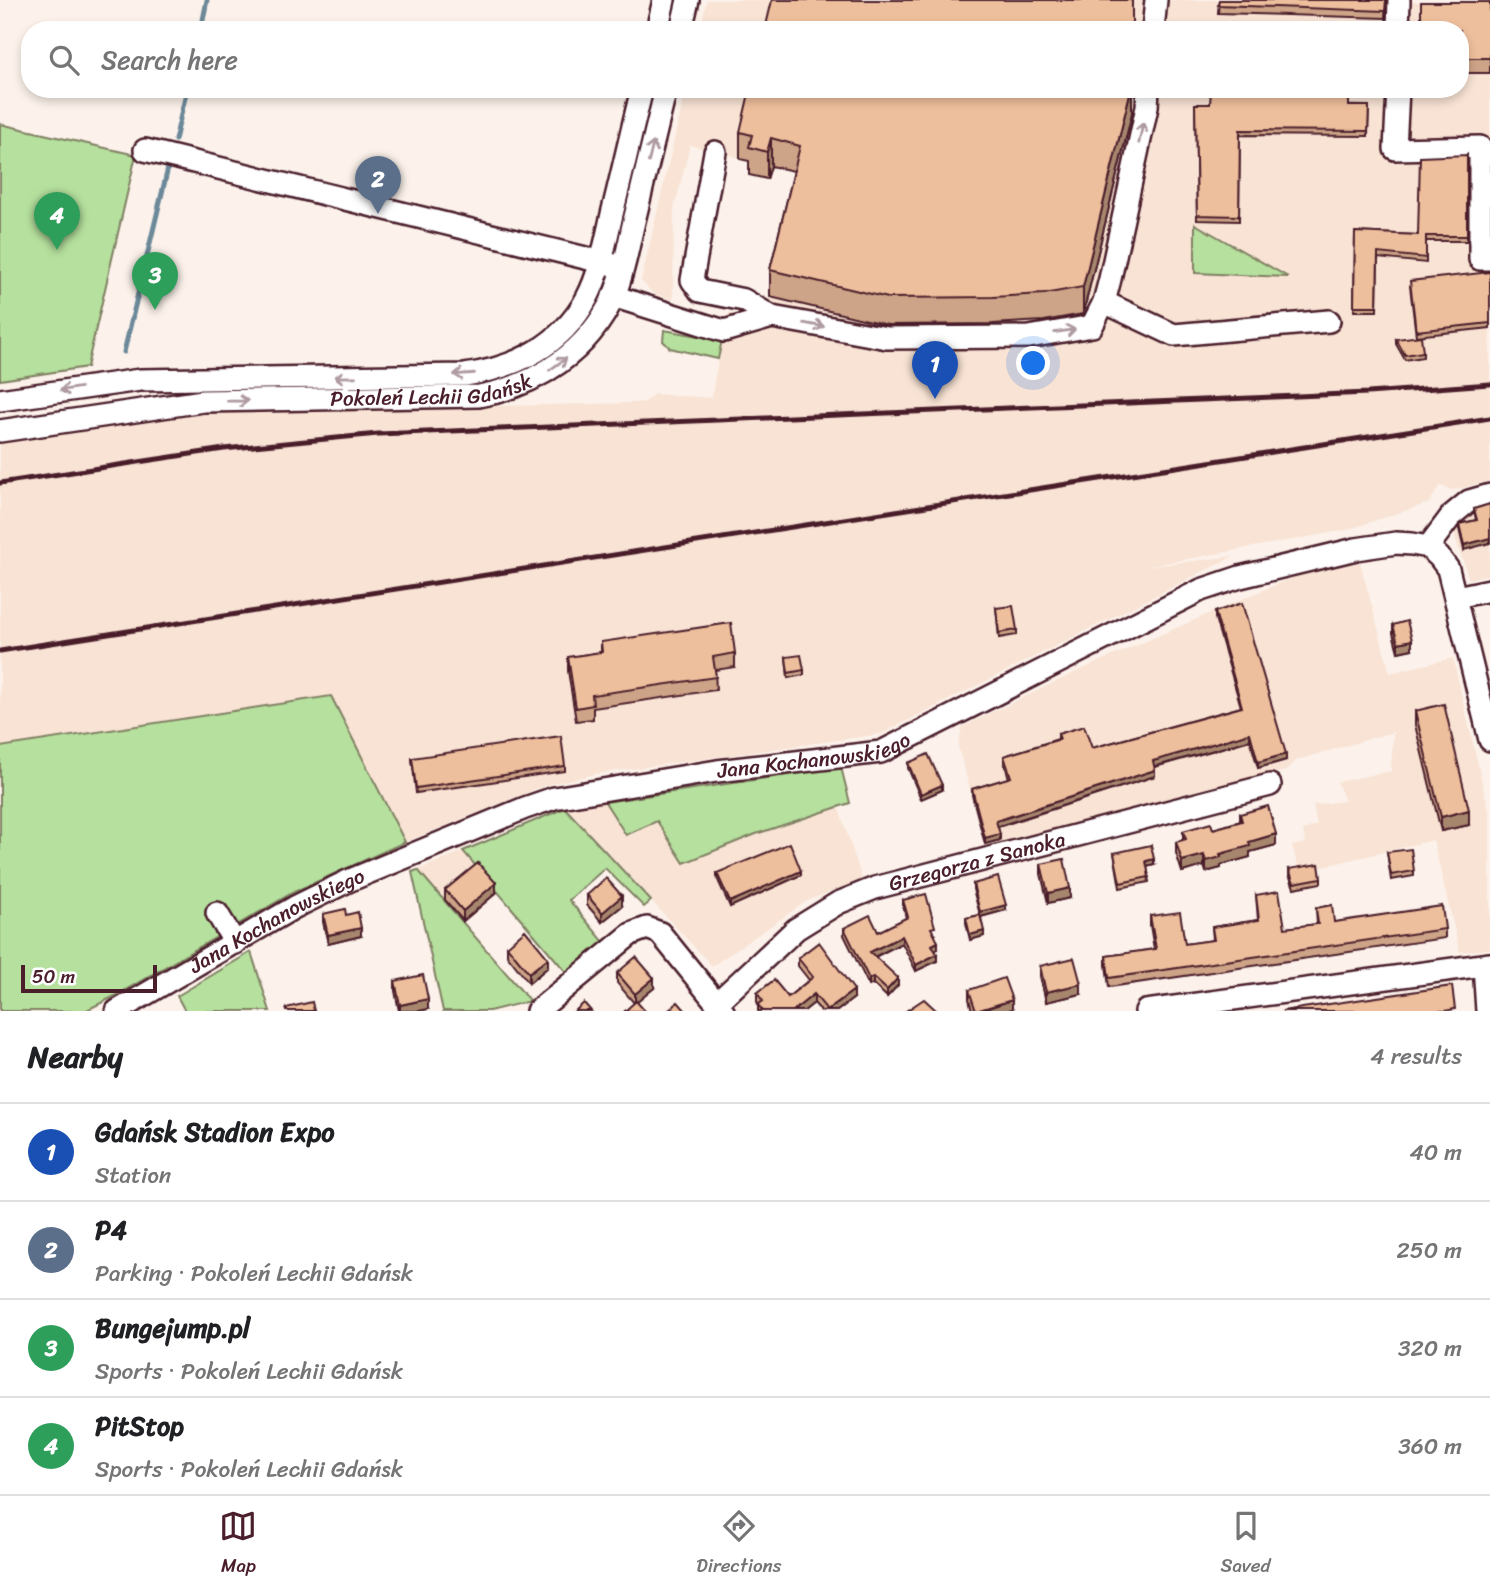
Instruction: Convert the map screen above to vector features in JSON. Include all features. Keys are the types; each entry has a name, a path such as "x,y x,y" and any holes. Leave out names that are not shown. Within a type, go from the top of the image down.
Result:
{"street":[{"path":"659,21 664,0"},
{"path":"683,21 688,0"},
{"path":"1154,21 1156,0"},
{"path":"1398,21 1399,0"},
{"name":"Pokoleń Lechii Gdańsk","path":"0,400 140,380 465,375 513,365 536,353 556,337 588,297 600,260 640,98"},
{"name":"Pokoleń Lechii Gdańsk","path":"0,431 203,401 479,396 500,392 539,377 566,358 592,333 613,296 623,268 664,98"},
{"path":"715,152 692,280 700,291 744,300 772,317 887,338 1029,337 1092,326 1104,302 1148,98"},
{"path":"1398,98 1395,149 1480,147 1480,259 1490,259"},
{"path":"145,150 600,260 623,268"},
{"path":"613,296 724,331 772,317"},
{"path":"1104,302 1174,335 1329,321"},
{"path":"100,384 104,415"},
{"path":"1490,495 1469,501 1452,515 1428,547 1448,569 1490,740"},
{"name":"Jana Kochanowskiego","path":"117,1011 295,907 348,881 554,798 717,771 881,752 1201,590 1240,577 1356,549 1396,543 1428,547"},
{"path":"1456,597 1490,590"},
{"name":"Grzegorza z Sanoka","path":"720,1007 796,929 838,903 875,888 1270,785"},
{"path":"217,913 235,943"},
{"path":"537,1011 631,934 647,928 660,933 720,1007"},
{"path":"1146,1011 1487,964 1487,1011"}],"shaded area":[{"path":"707,0 1392,0 1392,21 702,21"},
{"path":"1411,2 1490,3 1490,481 1453,490 1440,486 1429,503 1346,530 1144,567 1234,556 881,734 596,774 546,785 405,842 330,696 0,747 0,442 196,413 632,403 645,402 654,394 712,398 729,313 764,321 800,173 690,145 674,209 673,300 653,293 641,281 684,98 1385,98 1384,112 1407,113 1408,98 1469,98 1469,21 1410,21"},
{"path":"1490,489 1490,574 1469,579 1444,504"},
{"path":"1360,562 1390,673 1453,658 1490,816 1490,949 1460,952 1433,840 1300,872 1292,846 1306,843 1303,830 1317,825 1313,805 1345,801 1337,782 1391,771 1393,732 1297,760 1286,771 986,847 958,746 962,727 1076,672 1306,572"},
{"path":"605,802 626,835 657,821 684,863 756,834 838,806 862,879 807,901 712,966 565,808"},
{"path":"463,851 498,892 462,921 418,870"}],"green space":[{"path":"0,124 136,155 87,367 0,380"},
{"path":"1195,224 1288,277 1195,273"},
{"path":"664,330 722,340 718,359 670,348 663,341"},
{"path":"331,696 405,842 294,892 85,1011 0,1011 0,747"},
{"path":"841,767 850,803 756,834 684,863 657,821 626,835 605,802"},
{"path":"565,808 651,901 644,907 605,868 569,900 604,942 567,973 463,851"},
{"path":"418,870 530,1001 489,1011 443,1011 412,872"},
{"path":"251,952 270,1011 185,1011 177,996"}],"building":[{"path":"772,0 1132,0 1132,21 767,21"},
{"path":"1219,0 1386,0 1385,11 1218,5"},
{"path":"1421,2 1490,2 1490,58 1469,58 1469,21 1421,21"},
{"path":"748,98 1129,98 1083,287 1044,294 888,298 770,270 800,146 771,138 767,152 749,147 752,135 740,132"},
{"path":"1210,98 1349,98 1349,106 1369,106 1368,131 1240,130 1239,216 1197,215 1195,104 1210,104"},
{"path":"1467,155 1467,236 1426,236 1426,258 1378,253 1377,306 1354,306 1355,232 1418,235 1420,157"},
{"path":"1490,272 1490,323 1416,331 1410,281"},
{"path":"1421,336 1423,352 1405,355 1396,339"},
{"path":"1490,504 1490,538 1464,545 1459,524 1477,520 1474,509"},
{"path":"1242,603 1286,754 1258,762 1250,733 1153,761 1155,770 996,821 1000,834 985,838 972,789 1011,777 1004,756 1060,739 1058,734 1084,726 1092,748 1242,707 1215,612"},
{"path":"1013,606 1017,630 999,633 996,608"},
{"path":"1407,621 1412,640 1398,643 1393,625"},
{"path":"731,623 735,653 713,657 716,677 592,695 593,705 576,708 568,657 602,652 601,642"},
{"path":"801,655 804,670 788,673 786,657"},
{"path":"1444,704 1469,810 1441,817 1415,711"},
{"path":"561,736 565,766 416,788 412,758"},
{"path":"928,754 942,785 921,794 908,763"},
{"path":"1268,806 1276,834 1249,842 1250,846 1220,854 1221,857 1206,861 1204,855 1182,861 1176,842 1186,839 1183,831 1211,823 1213,829 1242,821 1240,814"},
{"path":"790,843 801,871 730,902 717,873"},
{"path":"1151,845 1154,859 1146,861 1149,877 1120,883 1114,853"},
{"path":"1411,849 1414,871 1391,875 1387,852"},
{"path":"1064,859 1070,888 1048,893 1041,864"},
{"path":"478,863 496,883 463,911 445,890"},
{"path":"1319,864 1321,878 1294,883 1289,869"},
{"path":"998,877 1006,905 980,912 973,884"},
{"path":"606,878 622,896 602,913 587,895"},
{"path":"1279,891 1285,928 1318,924 1316,908 1332,905 1334,922 1442,906 1445,929 1109,978 1106,956 1156,949 1150,916 1180,912 1185,944 1214,940 1212,927 1259,920 1256,895"},
{"path":"926,894 935,927 931,928 938,942 932,945 937,954 916,965 902,936 870,952 898,978 887,990 873,977 869,979 844,928 870,915 878,932 908,917 903,900"},
{"path":"345,909 346,915 358,912 361,928 328,935 323,914"},
{"path":"980,915 984,931 970,935 966,918"},
{"path":"525,930 548,958 529,973 507,946"},
{"path":"819,942 854,990 827,1010 814,994 793,1011 763,1011 758,1005 763,1001 757,993 774,980 788,997 813,977 798,958"},
{"path":"636,957 654,978 635,994 617,973"},
{"path":"1074,958 1081,984 1046,992 1040,966"},
{"path":"423,975 428,999 400,1005 395,981"},
{"path":"1004,978 1012,1000 976,1011 969,990"},
{"path":"1452,986 1455,1009 1445,1011 1282,1011"},
{"path":"924,999 937,1011 906,1011"},
{"path":"636,1001 645,1011 625,1011"},
{"path":"312,1002 314,1011 286,1011 286,1008"},
{"path":"678,1002 686,1011 668,1011"},
{"path":"584,1003 591,1011 575,1011"}],"waterway":[{"path":"203,21 207,0"},
{"path":"175,140 185,98"},
{"path":"124,352 168,168"}],"railway":[{"path":"0,483 224,449 378,434 1368,393 1490,384"},
{"path":"0,651 1490,418"}],"place":[{"name":"P4","path":"378,214"},
{"name":"PitStop","path":"57,250"},
{"name":"Bungejump.pl","path":"155,310"},
{"name":"Gdańsk Stadion Expo","path":"935,399"}]}
